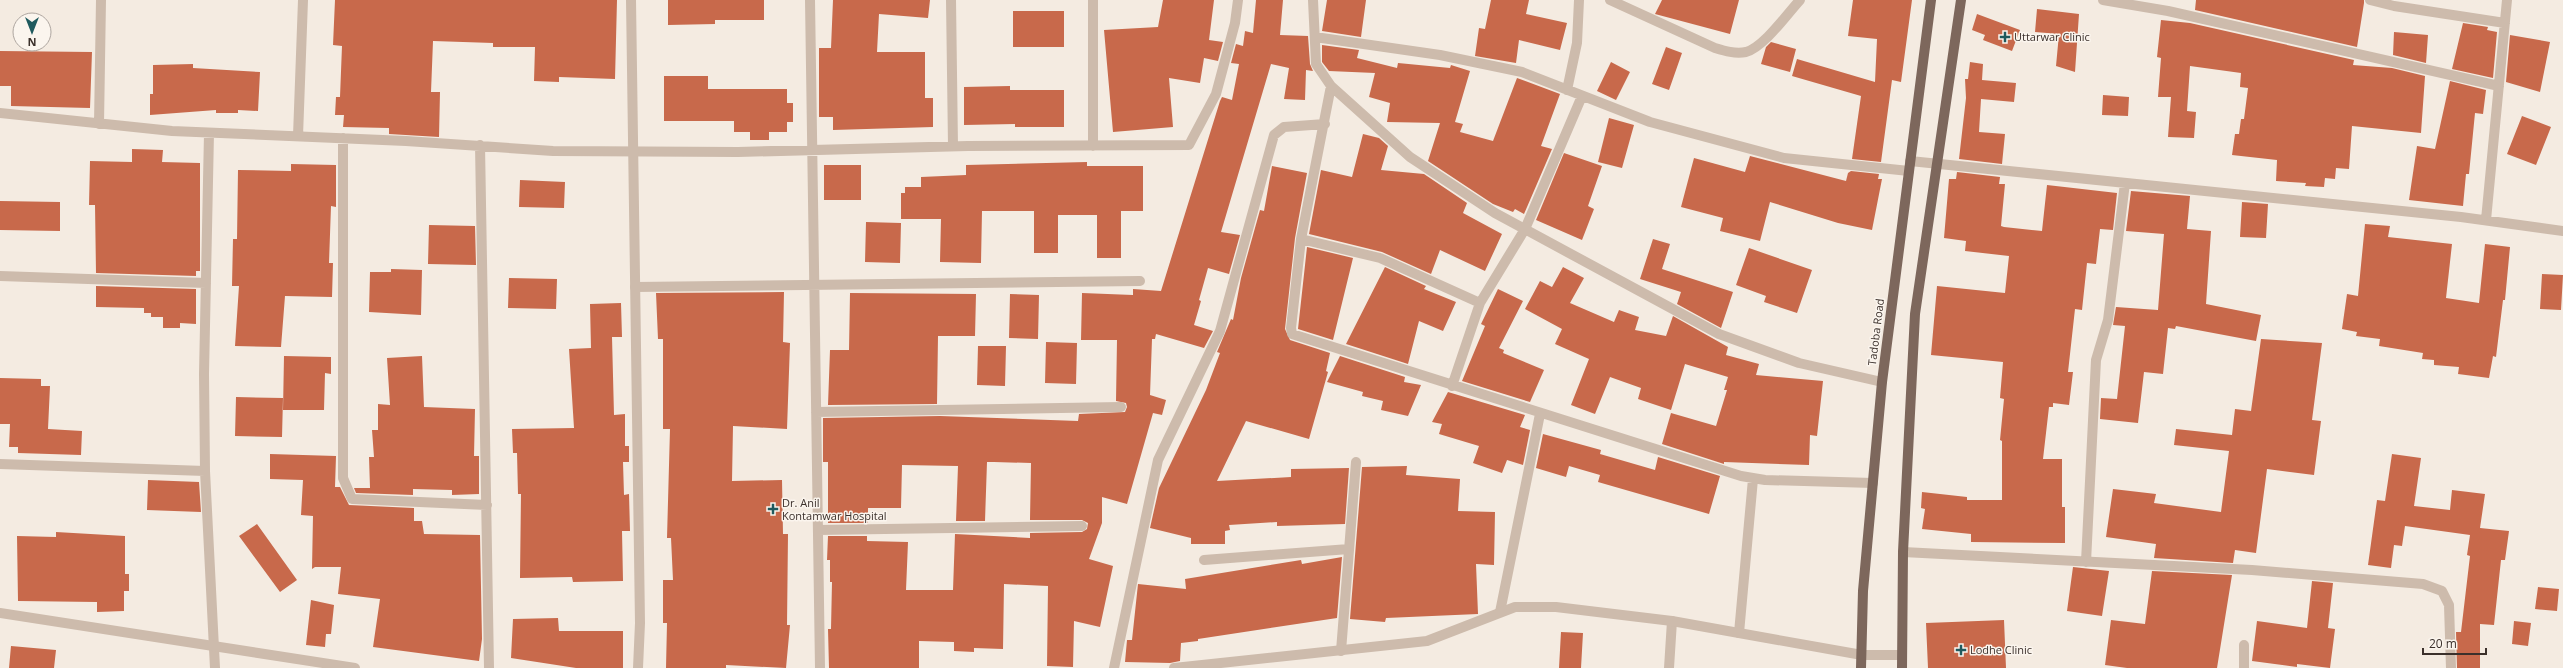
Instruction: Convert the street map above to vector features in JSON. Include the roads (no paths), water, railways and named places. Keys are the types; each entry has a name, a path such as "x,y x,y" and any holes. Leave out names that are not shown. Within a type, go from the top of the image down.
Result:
{"main road":[{"name":"Tadoba Road","path":"1861,668 1863,591 1882,382 1931,0"},
{"path":"1902,668 1903,552 1915,314 1961,0"}],"street":[{"path":"99,124 101,0"},
{"path":"298,136 303,0"},
{"path":"631,0 640,623 638,668"},
{"path":"810,0 811,150 820,668"},
{"path":"951,0 953,146"},
{"path":"1093,0 1093,146"},
{"path":"0,113 99,124 209,133 343,138 553,150 632,152 811,150 953,146 1189,145 1216,94 1234,23 1238,0"},
{"path":"1313,0 1316,64 1331,86 1410,157 1495,213 1719,334 1799,363 1882,382"},
{"path":"1566,90 1577,43 1579,0"},
{"path":"1610,0 1715,48 1732,53 1747,52 1760,44 1800,0"},
{"path":"2103,0 2168,11 2499,86"},
{"path":"2370,0 2384,2 2394,6 2505,23"},
{"path":"2486,220 2507,0"},
{"path":"1315,37 1440,55 1514,70 1650,122 1784,158 1910,166 1938,164 2486,220 2563,230"},
{"path":"1331,86 1325,124 1301,239 1290,328 1292,334 1540,414 1753,479 1873,483"},
{"path":"1452,386 1480,303 1525,229 1582,96"},
{"path":"1114,668 1158,460 1220,331 1274,135 1284,127 1325,124"},
{"path":"209,133 206,283 205,471 215,668"},
{"path":"343,138 343,478 352,499 487,505"},
{"path":"480,145 489,668"},
{"path":"2086,562 2096,360 2108,320 2125,183"},
{"path":"1301,239 1380,258 1480,303"},
{"path":"0,276 206,283"},
{"path":"635,287 814,283 1140,281"},
{"path":"816,412 1121,407"},
{"path":"1500,612 1540,414"},
{"path":"1341,651 1356,462"},
{"path":"0,464 205,471"},
{"path":"1739,633 1753,479"},
{"path":"818,530 1082,526"},
{"path":"1204,560 1349,549"},
{"path":"1903,552 2252,570 2423,584 2442,591 2449,605 2451,668"},
{"path":"1174,668 1427,641 1515,607 1556,607 1672,622 1862,655 1902,655"},
{"path":"0,613 355,668"},
{"path":"1669,668 1672,622"},
{"path":"2244,645 2244,668"}],"place":[{"name":"Uttarwar Clinic","path":"2005,37"},
{"name":"Dr. Anil Kontamwar Hospital","path":"773,509"},
{"name":"Lodhe Clinic","path":"1961,650"}]}
